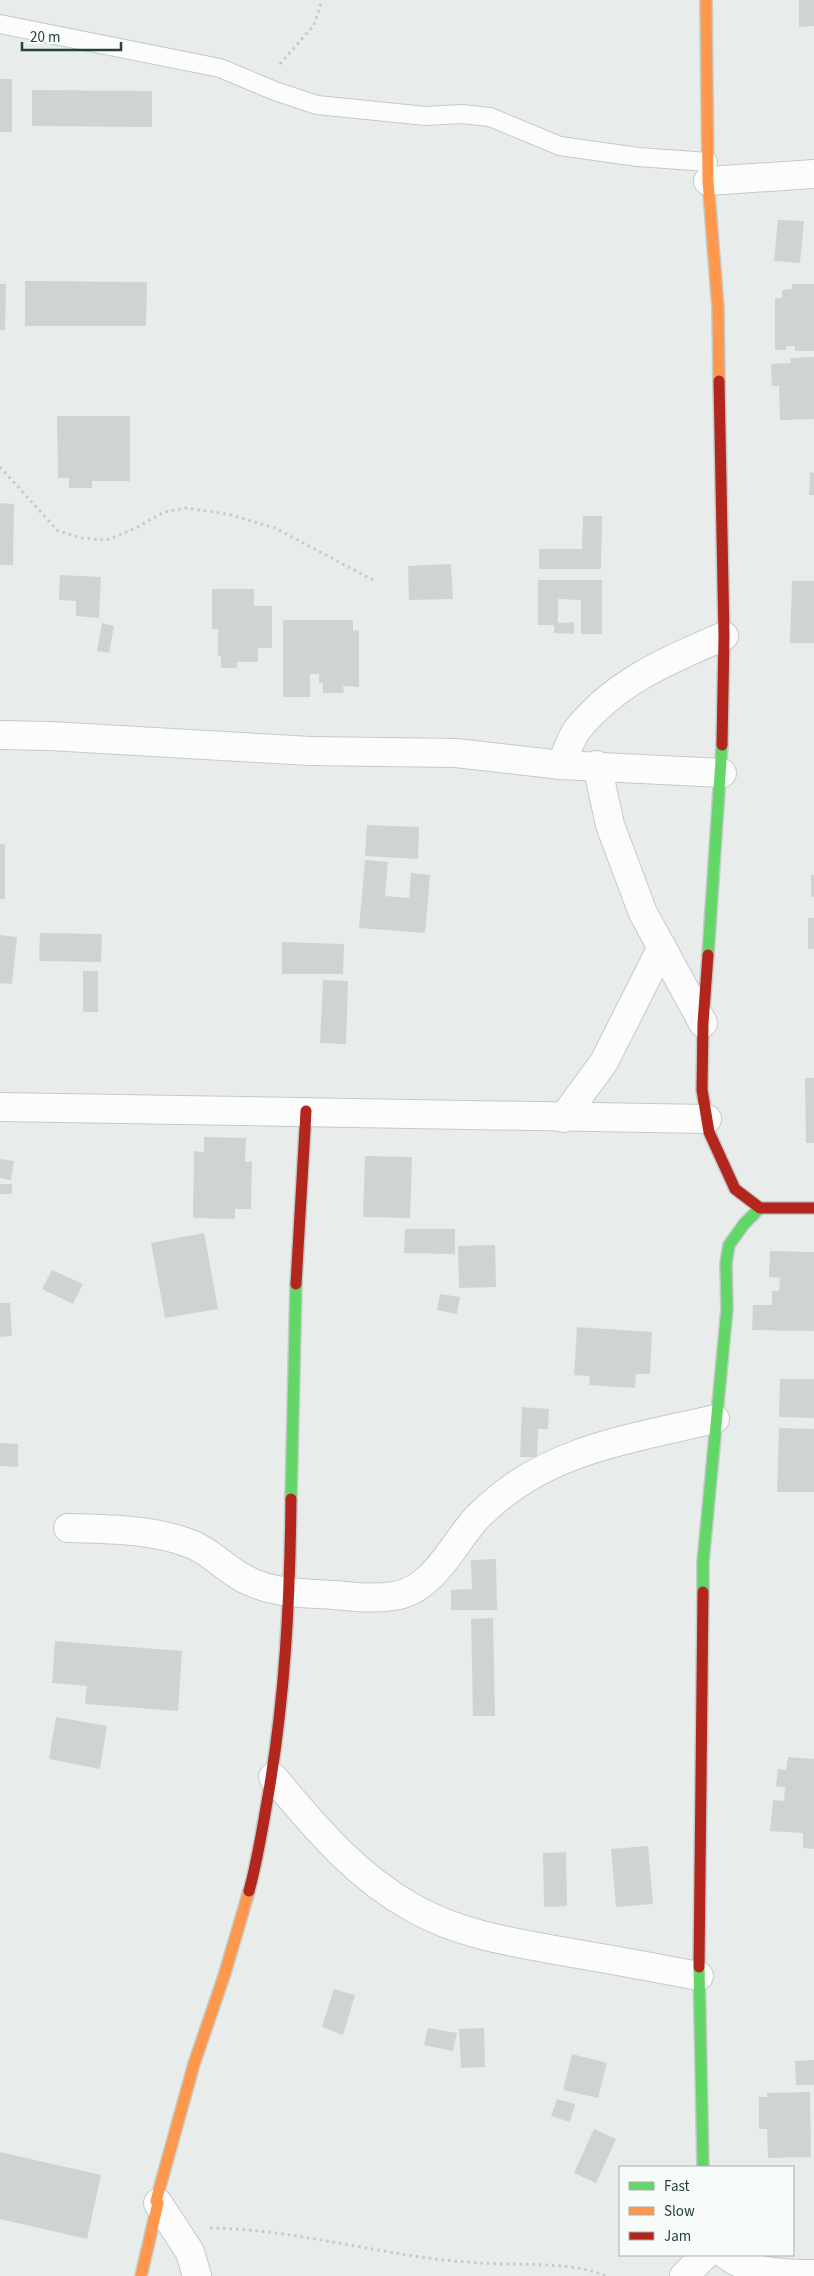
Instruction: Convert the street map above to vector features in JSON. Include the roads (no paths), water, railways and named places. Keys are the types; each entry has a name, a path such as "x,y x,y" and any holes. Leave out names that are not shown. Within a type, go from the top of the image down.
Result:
{"street":[{"path":"706,0 708,171 718,308 720,564 724,636 722,773 704,1023 702,1090 709,1132 735,1189 760,1208 814,1208"},
{"path":"708,171 814,174"},
{"path":"561,765 576,732 612,694 658,666 724,636"},
{"path":"0,735 50,736 310,752 456,753 561,765 597,765 722,773"},
{"path":"597,765 610,825 643,913 704,1023"},
{"path":"563,1118 604,1062 662,947"},
{"path":"0,1106 306,1111 563,1118 707,1119"},
{"path":"197,2276 190,2252 156,2201 194,2064 225,1973 255,1869 273,1777 290,1593 294,1320 306,1111"},
{"path":"703,2166 699,1976 703,1562 715,1419 727,1309 726,1263 729,1245 744,1224 760,1208"},
{"path":"68,1528 106,1529 161,1536 193,1545 249,1581 290,1593 368,1598 396,1596 420,1586 452,1550 471,1524 495,1500 543,1468 571,1455 715,1419"},
{"path":"273,1777 330,1844 374,1883 413,1908 446,1924 497,1940 699,1976"},
{"path":"141,2276 158,2203"},
{"path":"684,2276 704,2256"},
{"path":"705,2256 706,2276"},
{"path":"727,2256 752,2267 778,2273 814,2274"}],"lane":[{"path":"0,24 220,68 317,105 426,116 461,114 490,117 560,146 638,157 708,171"}]}
